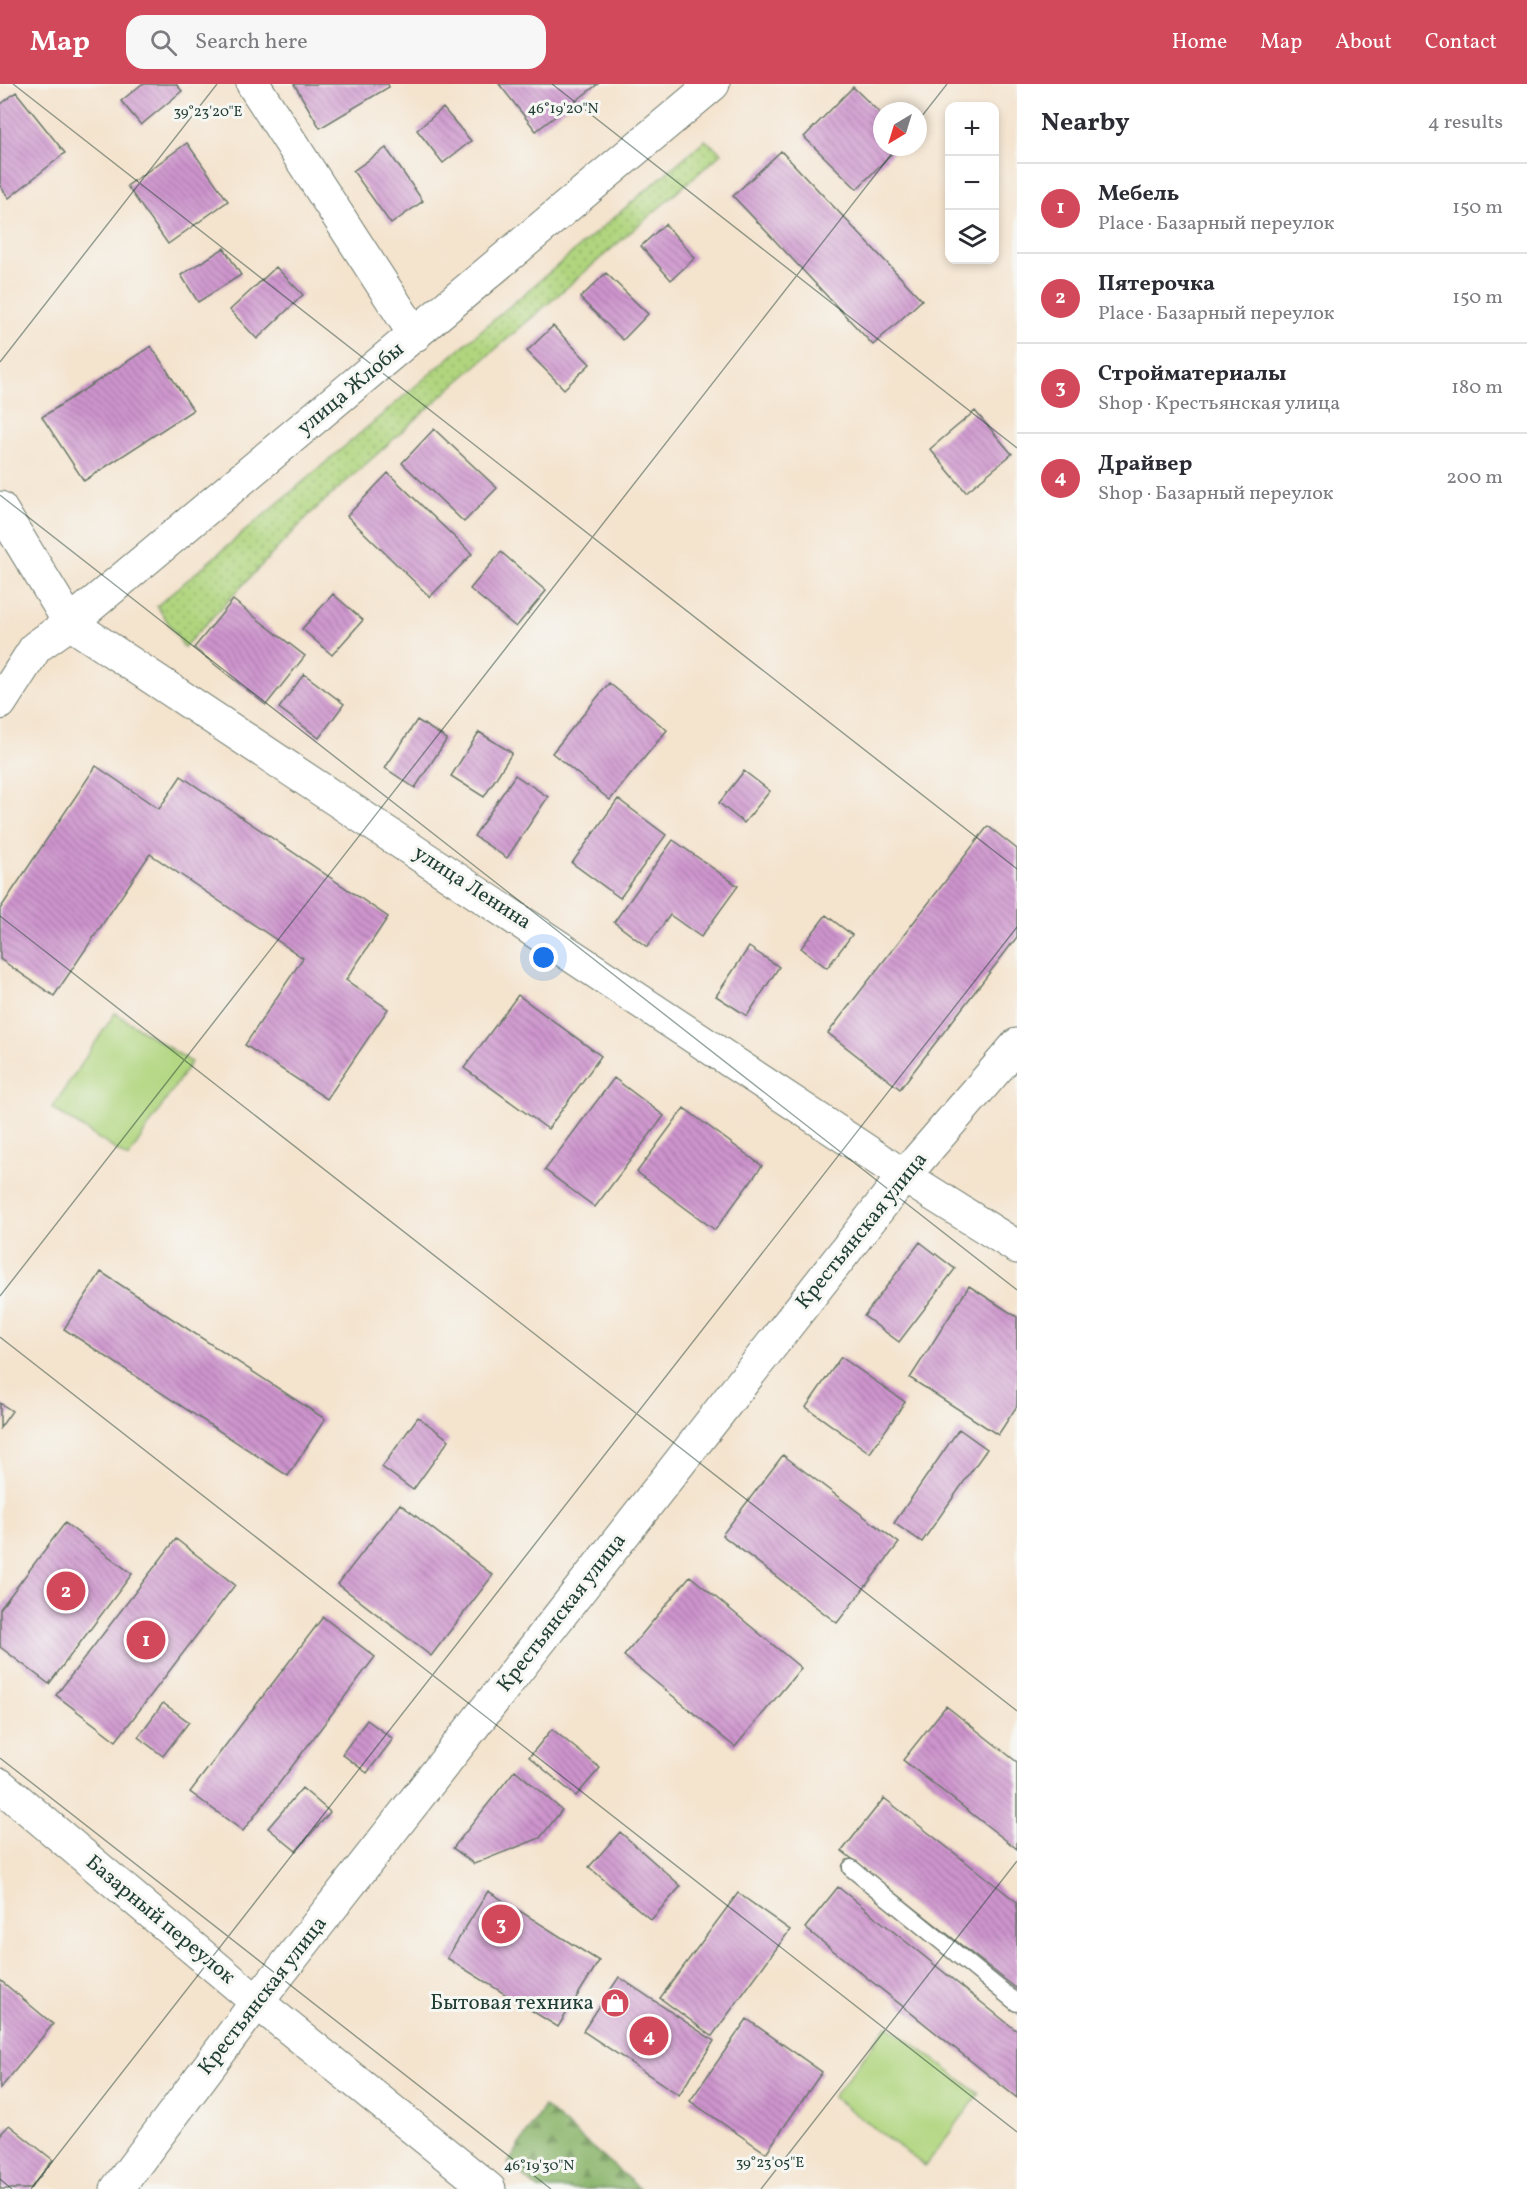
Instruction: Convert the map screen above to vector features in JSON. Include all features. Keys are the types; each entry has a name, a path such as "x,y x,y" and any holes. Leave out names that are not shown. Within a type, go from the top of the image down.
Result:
{"street":[{"path":"253,84 415,335"},
{"name":"улица Жлобы","path":"0,704 36,647 70,624 713,84"},
{"name":"улица Ленина","path":"0,508 70,624 904,1176 1017,1247"},
{"name":"Крестьянская улица","path":"117,2189 257,2002 904,1176 1017,1045"},
{"name":"Базарный переулок","path":"0,1785 257,2002 489,2189"}],"lane":[{"path":"851,1868 1017,2003"}],"green space":[{"path":"705,140 722,153 454,385 310,514 184,647 157,606"},
{"path":"115,1013 191,1062 128,1158 52,1108"},
{"path":"888,2025 979,2094 925,2166 833,2097"},
{"path":"544,2106 640,2189 539,2189 508,2164"}],"building":[{"path":"142,84 176,84 182,91 141,125 121,101"},
{"path":"294,84 388,84 389,87 320,128"},
{"path":"499,84 598,84 536,131"},
{"path":"853,87 873,106 873,156 889,156 857,189 804,137"},
{"path":"16,92 65,153 9,198 0,186 0,105"},
{"path":"443,108 471,141 443,163 417,130"},
{"path":"187,143 228,201 168,244 127,186"},
{"path":"386,148 423,201 391,224 353,171"},
{"path":"781,151 922,300 873,345 733,196"},
{"path":"665,224 695,258 671,280 641,246"},
{"path":"224,248 241,275 198,302 181,275"},
{"path":"276,267 303,295 257,339 230,310"},
{"path":"606,273 648,314 623,340 580,298"},
{"path":"553,326 590,364 564,389 527,351"},
{"path":"151,346 193,410 84,481 42,417"},
{"path":"975,411 1012,454 966,492 930,449"},
{"path":"434,429 497,488 464,522 402,463"},
{"path":"388,473 472,554 430,597 347,516"},
{"path":"501,552 546,591 516,627 470,589"},
{"path":"333,594 363,620 332,655 302,629"},
{"path":"233,600 305,656 266,705 194,648"},
{"path":"304,674 344,704 319,738 279,708"},
{"path":"609,683 667,730 610,800 552,753"},
{"path":"417,720 447,739 415,788 385,768"},
{"path":"479,732 512,753 484,797 451,776"},
{"path":"96,766 159,809 181,776 388,917 346,980 388,1009 327,1099 245,1045 303,958 150,854 54,996 0,959 0,909"},
{"path":"744,771 770,791 744,823 719,803"},
{"path":"515,775 548,797 507,858 474,836"},
{"path":"618,799 666,835 620,898 572,863"},
{"path":"988,826 1017,849 1017,937 900,1089 828,1033"},
{"path":"673,840 738,886 701,937 670,915 647,947 614,922"},
{"path":"826,915 852,935 827,968 801,948"},
{"path":"749,947 779,967 747,1016 716,996"},
{"path":"518,995 601,1056 548,1129 464,1068"},
{"path":"614,1078 664,1116 595,1207 545,1170"},
{"path":"684,1108 762,1166 715,1230 637,1172"},
{"path":"920,1242 955,1269 899,1342 864,1316"},
{"path":"101,1272 325,1419 288,1476 64,1329"},
{"path":"969,1286 1017,1317 1017,1406 998,1435 910,1378"},
{"path":"841,1357 905,1402 870,1453 806,1407"},
{"path":"0,1403 12,1411 0,1428"},
{"path":"418,1417 449,1440 413,1490 382,1467"},
{"path":"959,1429 987,1449 922,1542 894,1523"},
{"path":"783,1455 899,1543 837,1623 722,1535"},
{"path":"400,1504 493,1575 431,1656 338,1584"},
{"path":"65,1523 132,1574 49,1684 0,1647 0,1609"},
{"path":"176,1539 235,1585 116,1741 56,1695"},
{"path":"690,1576 801,1668 735,1747 624,1656"},
{"path":"323,1617 375,1657 243,1831 190,1792"},
{"path":"163,1703 189,1722 163,1756 138,1737"},
{"path":"946,1706 1017,1762 1017,1849 903,1760"},
{"path":"367,1720 393,1739 367,1773 342,1754"},
{"path":"552,1729 600,1768 576,1796 529,1757"},
{"path":"515,1770 562,1810 540,1838 474,1864 453,1848"},
{"path":"302,1788 330,1812 296,1851 268,1828"},
{"path":"884,1798 1017,1902 1017,1989 842,1851"},
{"path":"620,1832 681,1886 651,1920 589,1867"},
{"path":"838,1887 1017,2031 1017,2098 805,1928"},
{"path":"488,1891 599,1961 558,2027 447,1958"},
{"path":"738,1893 790,1930 712,2036 660,1998"},
{"path":"619,1977 714,2041 679,2095 583,2031"},
{"path":"0,1980 53,2024 0,2089"},
{"path":"747,2019 822,2072 766,2153 690,2101"},
{"path":"9,2125 53,2160 30,2189 0,2189 0,2135"}],"place":[{"name":"Пятерочка","path":"66,1591"},
{"name":"Мебель","path":"146,1640"},
{"name":"Стройматериалы","path":"501,1924"},
{"name":"Бытовая техника","path":"615,2003"},
{"name":"Драйвер","path":"649,2036"}]}
